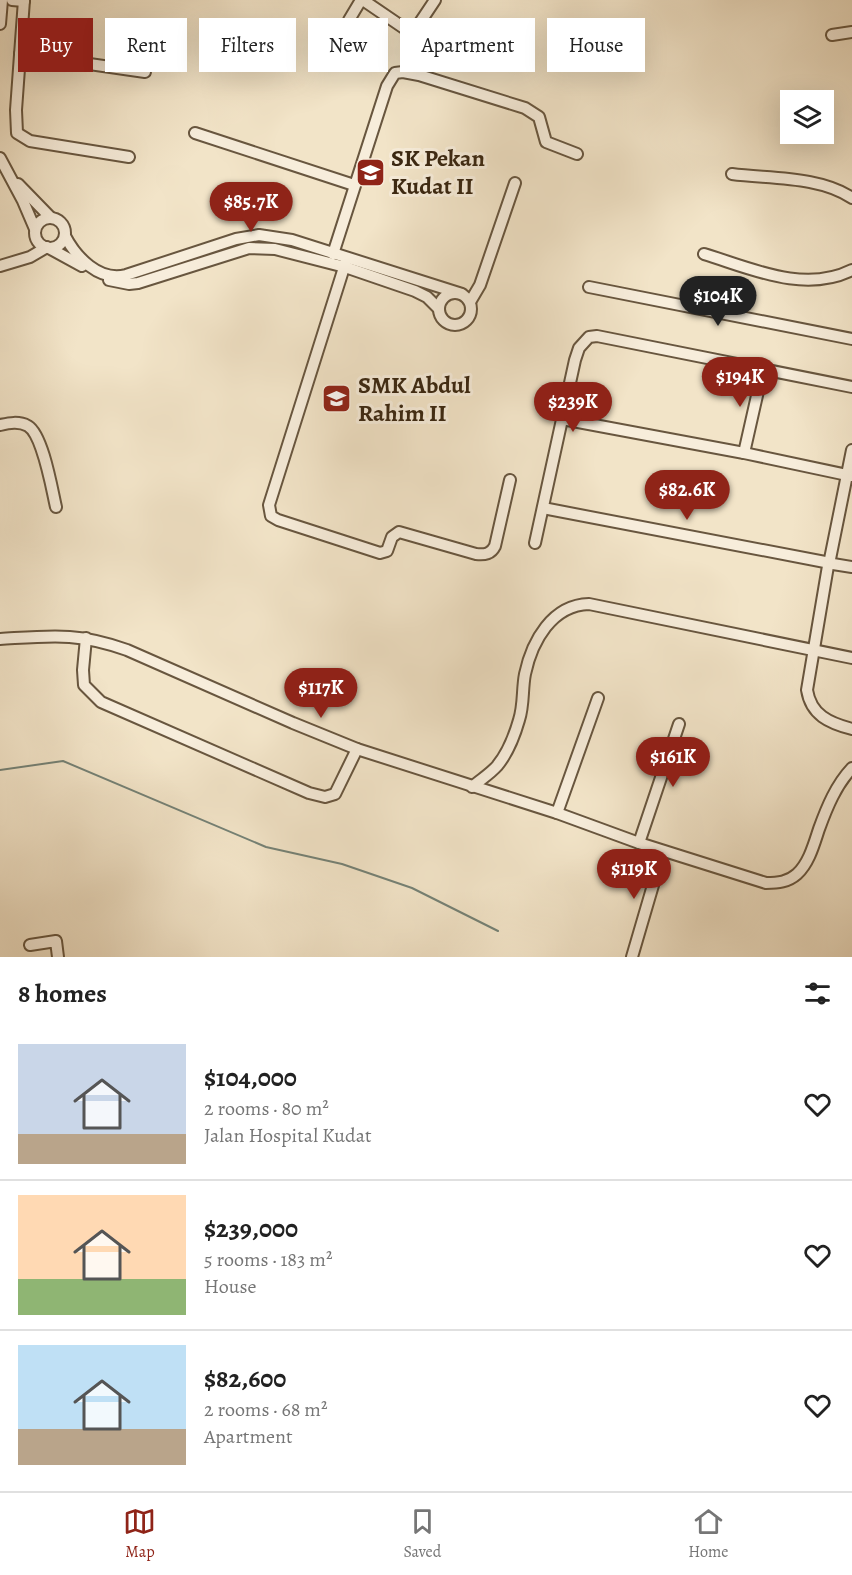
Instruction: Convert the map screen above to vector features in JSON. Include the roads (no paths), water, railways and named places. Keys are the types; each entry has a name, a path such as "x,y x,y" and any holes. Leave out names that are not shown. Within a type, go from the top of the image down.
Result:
{"street":[{"path":"0,24 2,0"},
{"path":"12,0 24,1 23,18"},
{"path":"350,18 362,0 408,29 417,27 435,0"},
{"path":"831,35 852,32"},
{"path":"19,72 16,129 20,136 30,141 49,145 129,157"},
{"path":"333,254 389,80 395,73 419,75 531,111 538,117 543,136 548,144 577,154"},
{"path":"195,133 354,185"},
{"path":"0,158 13,180 36,235 48,247 103,278 129,284 249,248 289,251 346,262 462,294 470,302"},
{"path":"732,174 818,183 852,198"},
{"path":"13,180 51,218"},
{"path":"11,262 24,254 36,235 41,220 51,218 56,219 63,226 65,236 73,251 82,261 102,272 116,276 126,275 246,236 273,236 333,254 346,262 428,297 438,308 443,320 459,325 471,313 470,302 480,285 515,183"},
{"path":"0,266 58,245 65,236"},
{"path":"704,254 785,278 817,280 831,278 852,270"},
{"path":"346,262 269,505 271,516 380,553 387,550 392,537 399,532 484,555 495,546 510,480"},
{"path":"589,287 852,339"},
{"path":"438,308 445,295 462,294"},
{"path":"535,543 579,348 589,337 597,336 852,387"},
{"path":"744,453 763,369"},
{"path":"562,419 744,453 850,476"},
{"path":"0,425 15,423 33,430 41,448 56,507"},
{"path":"852,450 850,476 829,563 807,690 812,706 824,719 852,729"},
{"path":"543,508 852,567"},
{"path":"472,787 497,766 517,726 525,673 542,632 556,614 572,606 589,604 852,658"},
{"path":"0,639 50,635 86,638 127,650 357,749 766,883 786,881 803,868 831,797 852,768"},
{"path":"86,638 84,686 101,702 309,793 325,797 335,794 357,749"},
{"path":"557,813 598,698"},
{"path":"639,843 679,724"},
{"path":"632,957 663,851"},
{"path":"30,945 56,941 58,957"}],"waterway":[{"path":"0,770 63,761 266,847 342,864 412,888 498,931"}],"place":[{"name":"SK Pekan Kudat II","path":"370,172"},
{"name":"SMK Abdul Rahim II","path":"337,399"}]}
